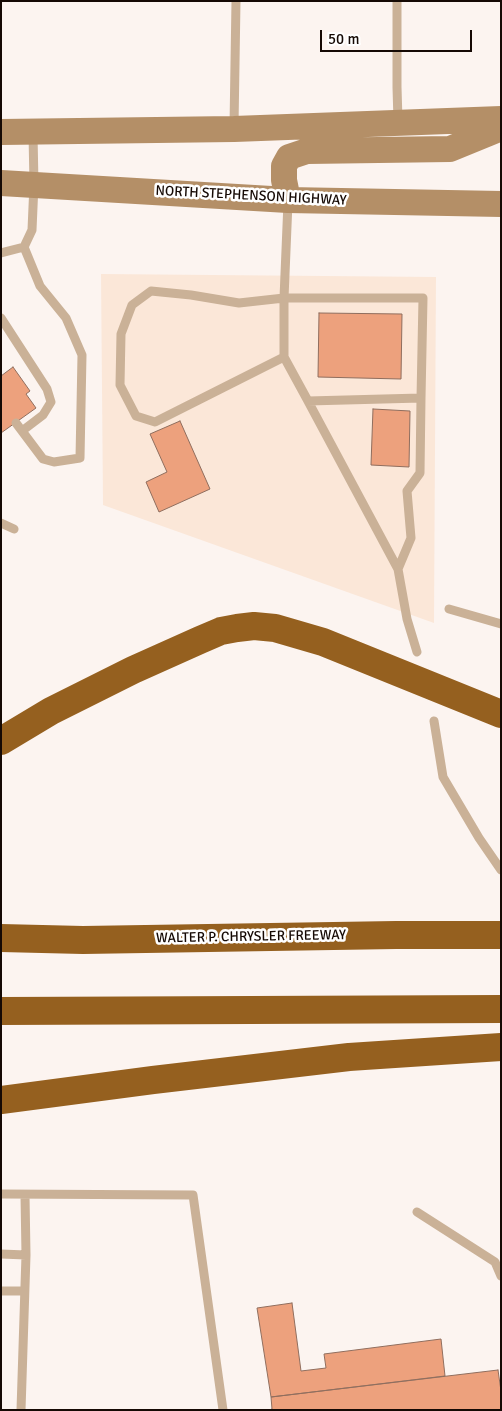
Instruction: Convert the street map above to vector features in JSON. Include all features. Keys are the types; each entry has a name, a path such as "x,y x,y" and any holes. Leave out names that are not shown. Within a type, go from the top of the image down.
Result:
{"highway":[{"path":"1,741 51,711 133,670 221,631 254,626 275,628 323,642 501,714"},
{"path":"1,724 33,718 51,711"},
{"name":"WALTER P. CHRYSLER FREEWAY","path":"1,938 84,940 501,935"},
{"path":"1,1011 501,1009"},
{"path":"1,1100 349,1057 501,1046"}],"main road":[{"path":"1,132 234,129 501,119"},
{"path":"288,200 284,180 284,166 289,157 307,151 450,149 501,128"},
{"name":"NORTH STEPHENSON HIGHWAY","path":"1,183 288,200 501,204"}],"lane":[{"path":"234,129 236,1"},
{"path":"397,1 398,123"},
{"path":"16,423 42,460 54,462 80,458 82,355 66,318 40,286 24,247 32,230 34,184 33,132"},
{"path":"288,200 284,298 284,357 398,569 407,619 417,652"},
{"path":"1,253 24,247"},
{"path":"284,357 155,422 136,416 120,385 121,334 132,306 151,291 239,303 284,298 423,298 420,473 407,491 411,538 398,569"},
{"path":"1,318 47,389 51,402 43,415 22,431"},
{"path":"308,401 421,398"},
{"path":"1,523 14,529"},
{"path":"449,609 501,624"},
{"path":"434,721 443,777 479,838 501,870"},
{"path":"1,1194 193,1195 223,1410"},
{"path":"21,1410 26,1255 25,1195"},
{"path":"417,1212 495,1262 501,1276"},
{"path":"1,1254 26,1255"},
{"path":"1,1290 24,1291"}],"shaded area":[{"path":"101,274 436,277 434,623 103,505"}],"building":[{"path":"319,313 402,314 401,379 318,377"},
{"path":"13,367 30,391 26,394 36,408 1,433 1,376"},
{"path":"373,409 410,411 409,467 371,465"},
{"path":"180,421 210,489 159,512 146,482 167,472 150,434"},
{"path":"292,1303 301,1371 326,1368 324,1354 441,1339 445,1376 271,1397 257,1308"},
{"path":"498,1370 501,1410 269,1410 272,1409 271,1397"}]}
